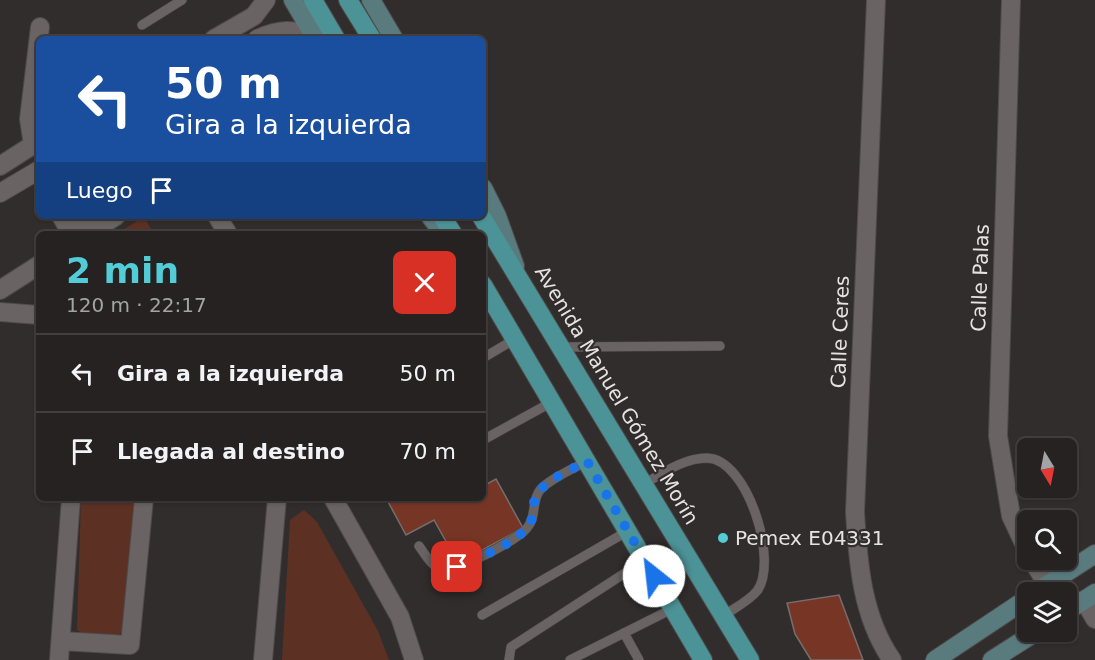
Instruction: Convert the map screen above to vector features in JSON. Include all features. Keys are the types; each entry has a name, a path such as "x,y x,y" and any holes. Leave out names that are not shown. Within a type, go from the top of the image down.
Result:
{"main road":[{"path":"313,0 334,36"},
{"path":"348,0 370,36"},
{"name":"Avenida Manuel Gómez Morín","path":"483,219 750,660"},
{"path":"486,290 703,660"}],"street":[{"path":"219,36 254,16 266,0"},
{"path":"293,0 315,36"},
{"path":"371,0 392,36"},
{"name":"Calle Ceres","path":"876,0 855,512 858,560 865,597 874,628 892,660"},
{"name":"Calle Palas","path":"1011,0 998,436 1011,516 1017,529"},
{"path":"39,36 40,27"},
{"path":"267,36 287,30 298,30 312,36"},
{"path":"0,166 36,143 30,118 36,63"},
{"path":"0,193 36,175"},
{"path":"486,194 501,226 519,276"},
{"path":"92,231 111,219"},
{"path":"432,219 442,231"},
{"path":"0,290 36,267"},
{"path":"0,312 36,315"},
{"path":"59,660 71,501"},
{"path":"60,641 130,645 144,501"},
{"path":"263,660 277,501"},
{"path":"335,501 399,617 414,660"},
{"path":"1057,582 1095,554"},
{"path":"1077,605 1090,597 1095,619"},
{"path":"935,660 1017,605"},
{"path":"992,660 1020,642"}],"lane":[{"path":"142,25 182,0"},
{"path":"486,356 515,339"},
{"path":"561,346 720,346"},
{"path":"486,438 552,402"},
{"path":"644,484 687,461 710,458 731,470 747,493 761,535 765,570 757,591 723,616"},
{"path":"419,546 433,565 443,570 457,567 504,545 527,528 534,512 535,500 541,489 587,461"},
{"path":"482,615 628,531"},
{"path":"509,660 511,647 645,560"},
{"path":"570,660 672,609"},
{"path":"624,633 639,660"}],"shaded area":[{"path":"141,219 145,219 152,231 121,231"},
{"path":"81,501 138,501 124,632 94,636 77,630"},
{"path":"304,510 317,522 378,631 389,660 282,660 290,520"}],"building":[{"path":"496,479 523,528 458,563 434,520 406,535 388,501 486,501 486,482 487,484"},
{"path":"839,595 863,660 811,660 795,634 787,603"}],"place":[{"name":"Pemex E04331","path":"723,538"}],"route":[{"path":"457,567 504,545 527,528 534,512 535,500 541,489 587,461 654,576"}]}
